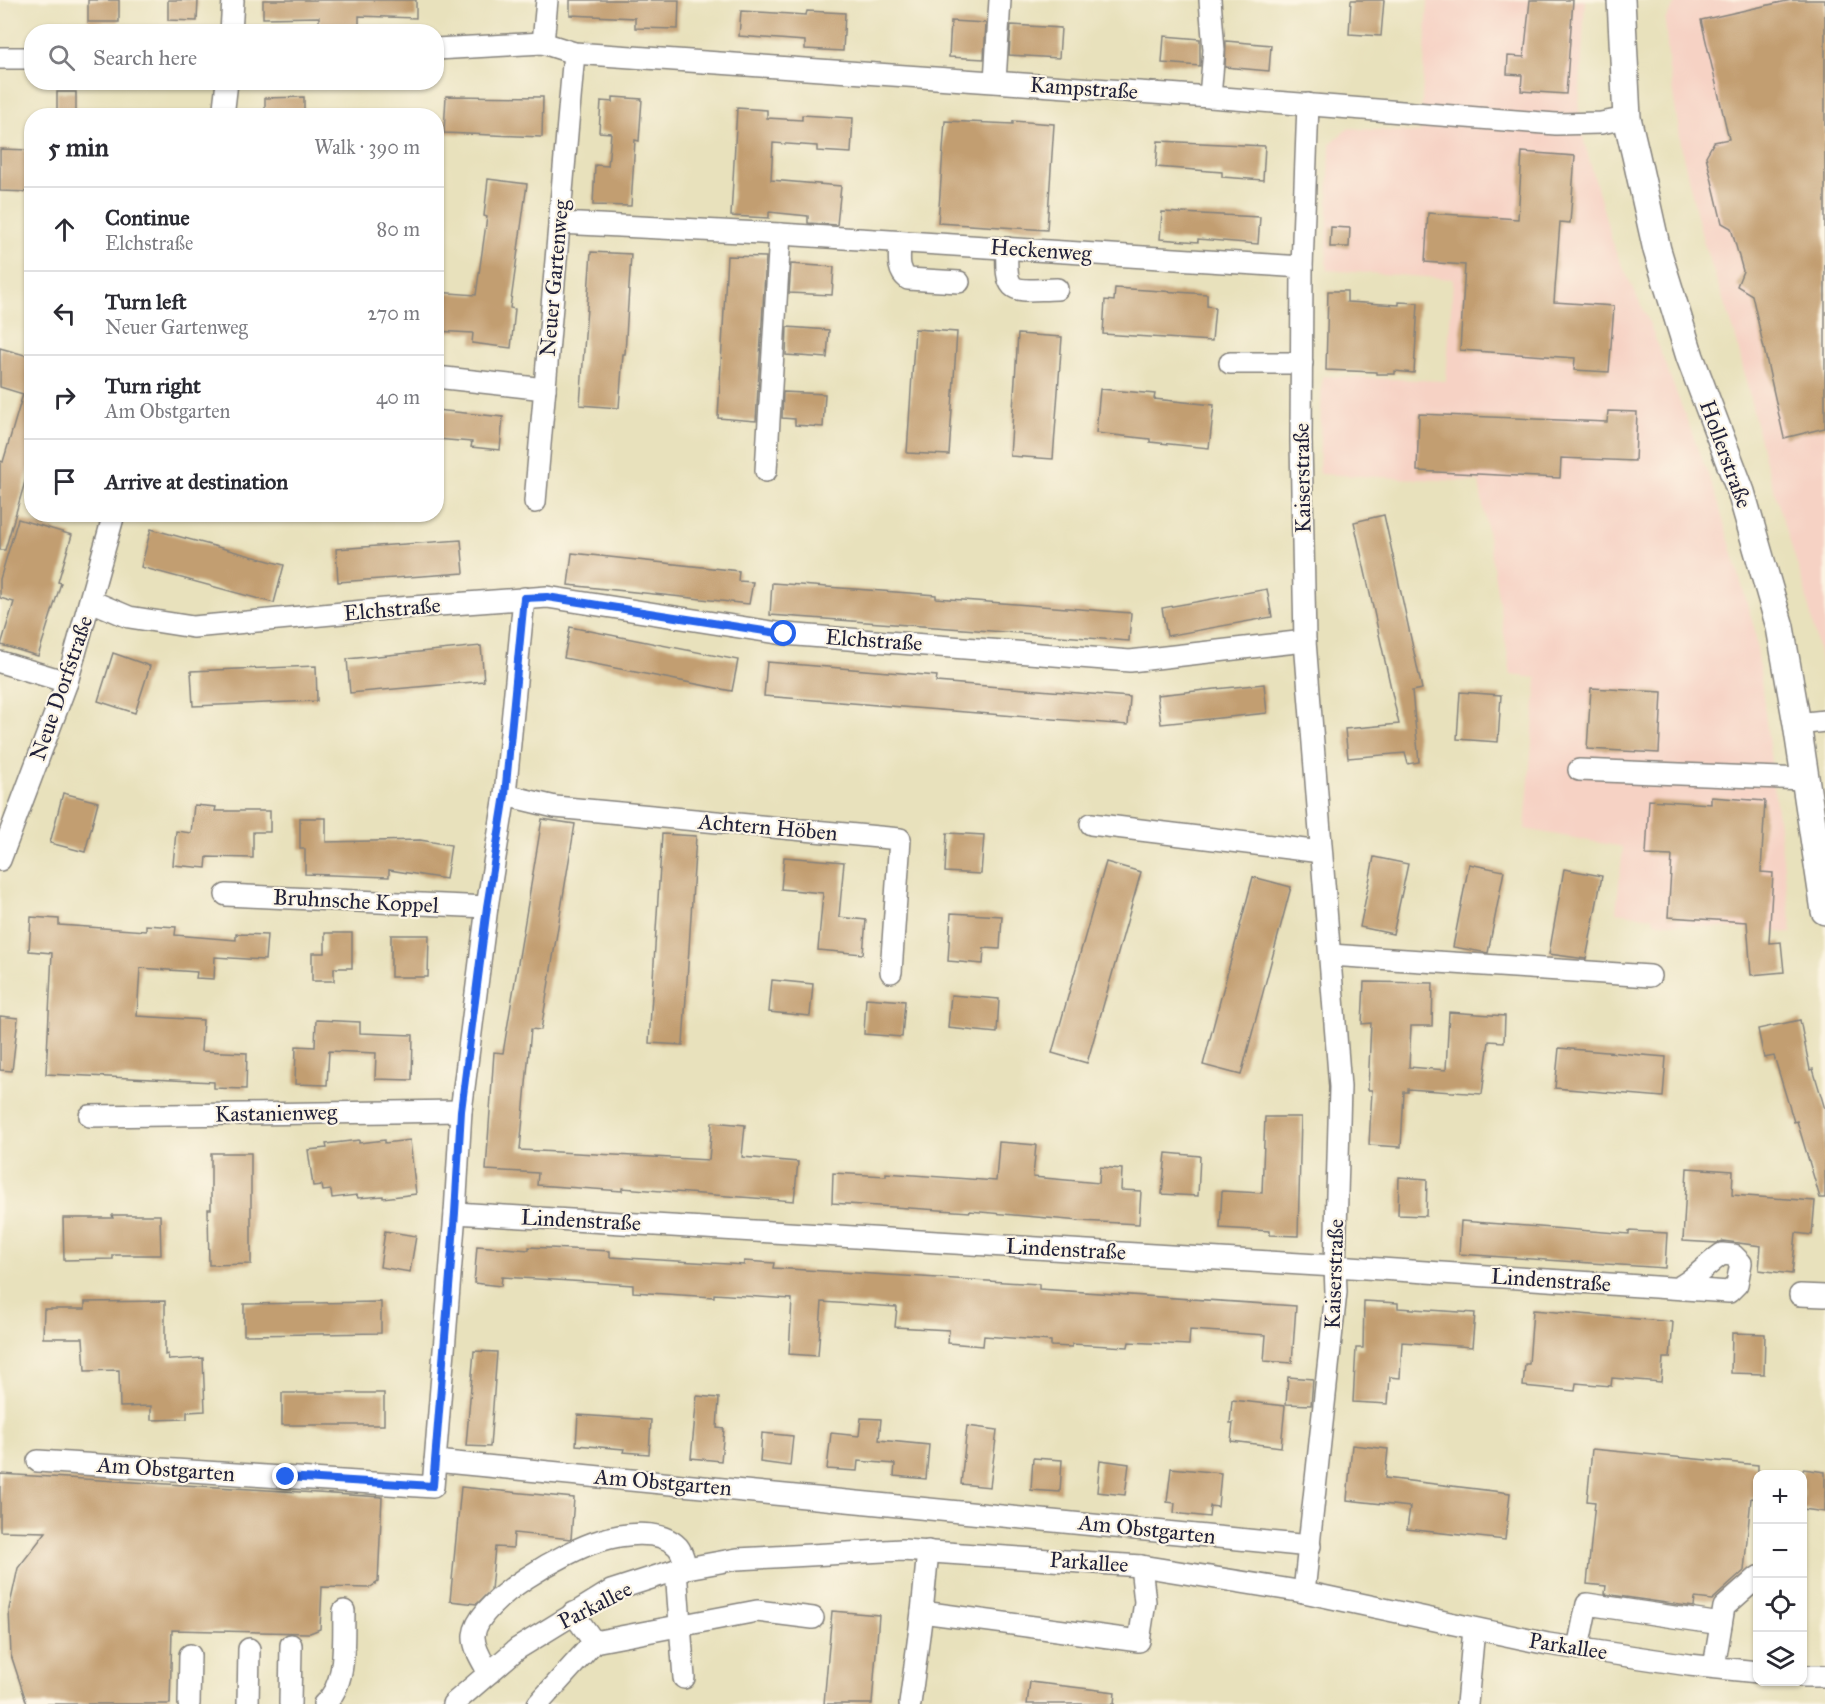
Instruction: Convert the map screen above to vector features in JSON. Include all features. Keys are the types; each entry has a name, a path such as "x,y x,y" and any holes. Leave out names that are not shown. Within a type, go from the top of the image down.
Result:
{"main road":[{"name":"Hollerstraße","path":"1621,0 1627,117 1657,250 1690,357 1741,492 1780,627 1825,911"}],"street":[{"path":"232,24 233,0"},
{"path":"444,49 543,43 547,0"},
{"path":"995,81 1000,0"},
{"path":"1210,0 1214,51 1210,97"},
{"name":"Kampstraße","path":"543,43 574,53 995,81 1556,124 1601,123 1627,117"},
{"name":"Neuer Gartenweg","path":"536,502 574,53"},
{"path":"0,58 24,58"},
{"path":"224,108 226,90"},
{"name":"Kaiserstraße","path":"1304,1592 1336,1292 1340,1087 1305,641 1302,267 1308,104"},
{"name":"Heckenweg","path":"559,223 780,234 1302,267"},
{"path":"766,471 780,234"},
{"path":"900,242 900,266 903,275 908,279 959,282"},
{"path":"1007,248 1006,272 1008,282 1013,288 1019,290 1057,289"},
{"path":"1230,363 1302,363"},
{"path":"444,378 545,388"},
{"name":"Neue Dorfstraße","path":"0,860 67,682 112,522"},
{"name":"Elchstraße","path":"91,600 129,617 193,627 547,597 784,634 1130,661 1305,641"},
{"path":"435,1461 461,1111 487,907 505,795 524,598"},
{"path":"0,662 67,682"},
{"path":"1797,724 1825,721"},
{"path":"1579,770 1805,779"},
{"name":"Achtern Höben","path":"505,795 555,807 900,839 891,972"},
{"path":"1091,824 1321,852"},
{"name":"Bruhnsche Koppel","path":"226,895 487,907"},
{"path":"1330,955 1650,976"},
{"name":"Kastanienweg","path":"90,1116 461,1111"},
{"name":"Lindenstraße","path":"455,1213 1677,1288"},
{"path":"1800,1295 1825,1296"},
{"name":"Am Obstgarten","path":"38,1461 433,1486 435,1461 1310,1546"},
{"path":"489,1673 474,1642 476,1626 504,1594 552,1562 598,1541 623,1535 644,1535 655,1536 674,1543 682,1554 681,1626 684,1678"},
{"name":"Parkallee","path":"453,1704 517,1648 611,1591 681,1569 737,1558 902,1550 1141,1566 1304,1592 1474,1629 1578,1648 1753,1671"},
{"path":"910,1704 928,1551"},
{"path":"922,1612 1139,1641 1145,1602 1141,1566"},
{"path":"1714,1667 1724,1607 1757,1578"},
{"path":"1578,1648 1587,1604 1721,1624"},
{"path":"324,1704 333,1697 342,1669 344,1611"},
{"path":"538,1704 594,1642 757,1611 813,1618"},
{"path":"573,1613 594,1642"},
{"path":"1467,1704 1474,1629"},
{"path":"290,1704 291,1645"},
{"path":"248,1704 249,1649"},
{"path":"189,1704 190,1655"},
{"path":"1807,1676 1825,1676"}],"shaded area":[{"path":"1428,0 1585,0 1579,110 1583,137 1614,248 1648,320 1716,495 1755,631 1792,933 1655,922 1652,917 1616,912 1623,847 1525,829 1537,678 1511,675 1479,482 1319,474 1322,376 1446,381 1453,279 1326,270 1330,144 1348,128 1420,133"},
{"path":"1677,0 1825,0 1825,680 1805,590 1764,458 1735,334 1703,241 1683,156 1669,69 1665,20"}],"building":[{"path":"88,0 119,0 119,22 88,22"},
{"path":"168,0 198,0 197,21 168,20"},
{"path":"263,0 416,0 416,18 359,16 359,24 319,24 319,17 263,18"},
{"path":"570,0 679,0 678,29 635,28 635,18 570,15"},
{"path":"1351,0 1384,0 1381,36 1349,34"},
{"path":"1530,0 1573,0 1566,94 1521,91 1522,75 1507,74 1508,56 1524,57"},
{"path":"1791,0 1825,0 1825,428 1784,438 1752,295 1737,286 1743,271 1731,228 1722,223 1706,156 1714,142 1729,139 1701,20"},
{"path":"741,11 806,15 807,11 845,13 843,51 805,49 805,41 739,36"},
{"path":"951,21 986,23 984,59 949,57"},
{"path":"1011,25 1061,28 1059,58 1009,55"},
{"path":"1164,36 1200,39 1200,66 1162,63"},
{"path":"1226,41 1271,45 1269,71 1225,67"},
{"path":"57,92 76,92 76,108 57,108"},
{"path":"446,96 543,97 542,137 444,133"},
{"path":"304,97 304,108 265,108 265,98"},
{"path":"613,97 642,99 639,141 635,140 631,206 593,205 595,165 608,166 611,133 599,132 601,101 613,102"},
{"path":"737,108 767,110 767,118 802,120 802,115 853,118 851,153 817,151 817,146 773,143 771,180 841,186 837,225 808,223 808,216 769,212 769,218 731,216"},
{"path":"945,121 1013,124 1013,121 1054,124 1047,230 938,223"},
{"path":"1158,141 1265,146 1263,180 1222,177 1222,172 1156,167"},
{"path":"0,149 24,150 24,192 0,191"},
{"path":"1522,152 1575,156 1570,223 1560,222 1554,302 1614,306 1609,372 1574,370 1575,358 1460,350 1465,265 1425,262 1428,213 1518,219"},
{"path":"488,179 527,184 510,308 515,309 511,348 472,343 473,333 444,331 444,293 476,295 487,217 484,216"},
{"path":"1162,212 1260,217 1258,244 1198,239 1198,242 1160,239"},
{"path":"1331,227 1350,228 1349,247 1330,247"},
{"path":"591,252 631,254 619,408 580,405"},
{"path":"727,256 766,257 756,421 718,418"},
{"path":"791,264 834,267 832,295 789,293"},
{"path":"1115,288 1207,294 1207,306 1215,307 1212,341 1103,334 1105,300 1114,301"},
{"path":"1328,291 1347,291 1347,302 1399,305 1399,302 1418,303 1414,373 1395,371 1395,374 1376,374 1376,372 1326,370"},
{"path":"787,327 829,330 827,358 786,355"},
{"path":"915,329 957,332 949,455 907,453"},
{"path":"1018,334 1062,337 1053,459 1010,456"},
{"path":"0,348 24,355 24,485 5,550 0,550 0,461 3,462 23,394 0,387"},
{"path":"1100,389 1155,394 1154,399 1214,405 1209,448 1150,442 1150,439 1096,433"},
{"path":"783,392 825,394 823,427 795,425 795,419 782,418"},
{"path":"444,411 503,417 500,450 471,447 472,442 444,440"},
{"path":"1608,411 1637,412 1635,461 1561,458 1560,478 1417,471 1419,414 1607,422"},
{"path":"1384,515 1422,689 1412,691 1419,762 1408,764 1405,753 1348,758 1345,729 1399,724 1354,522"},
{"path":"18,519 72,535 58,582 61,583 38,656 1,645 14,602 0,598 0,579"},
{"path":"151,529 284,565 274,603 141,567"},
{"path":"461,540 464,573 338,582 336,549"},
{"path":"572,553 739,571 738,581 753,582 749,604 568,585"},
{"path":"772,583 1131,613 1129,641 770,615"},
{"path":"1267,589 1272,617 1167,636 1162,608"},
{"path":"570,627 738,660 732,691 564,658"},
{"path":"481,646 484,681 350,693 347,659"},
{"path":"113,653 150,666 135,713 98,701"},
{"path":"767,662 937,676 936,682 1130,697 1128,725 764,696"},
{"path":"316,666 317,701 193,706 191,671"},
{"path":"1264,684 1267,713 1161,724 1157,695"},
{"path":"1591,688 1662,692 1659,753 1587,749"},
{"path":"1460,692 1501,695 1498,742 1457,739"},
{"path":"63,793 98,802 85,852 50,843"},
{"path":"1711,797 1765,801 1761,872 1773,873 1769,943 1781,942 1784,972 1751,975 1747,922 1668,917 1672,856 1646,855 1649,800 1711,804"},
{"path":"194,805 216,807 215,811 270,811 270,832 253,832 253,858 207,857 206,868 173,865 176,831 191,833"},
{"path":"300,818 326,818 326,842 420,840 451,845 446,879 389,870 389,877 305,874 305,849 300,849"},
{"path":"542,819 575,824 541,1030 531,1029 520,1150 709,1160 712,1122 745,1125 742,1157 798,1162 794,1201 622,1188 622,1191 537,1185 538,1173 486,1170 494,1052 503,1053"},
{"path":"947,833 984,835 981,874 945,872"},
{"path":"662,834 696,836 683,1045 649,1043"},
{"path":"784,857 844,862 839,917 866,920 863,954 818,950 823,893 781,889"},
{"path":"1374,857 1408,864 1393,934 1360,927"},
{"path":"1106,862 1141,872 1087,1063 1052,1053"},
{"path":"1469,864 1504,871 1488,953 1453,947"},
{"path":"1564,869 1602,876 1586,959 1549,954"},
{"path":"1253,877 1291,887 1241,1075 1203,1065"},
{"path":"951,913 1002,916 1000,949 984,948 983,964 948,961"},
{"path":"31,917 59,919 59,925 146,931 146,925 176,927 175,935 236,940 236,934 267,935 265,960 215,957 214,979 196,978 197,972 140,968 137,1016 203,1020 201,1051 247,1053 246,1089 214,1088 214,1082 46,1074 52,953 29,951"},
{"path":"325,933 352,933 352,968 334,968 334,981 312,981 312,953 325,953"},
{"path":"391,935 429,935 428,977 391,977"},
{"path":"772,980 813,984 810,1016 769,1012"},
{"path":"1364,982 1433,983 1432,1026 1411,1026 1409,1067 1446,1070 1449,1012 1505,1016 1504,1042 1489,1041 1482,1094 1408,1089 1408,1092 1404,1092 1401,1147 1369,1145 1372,1090 1368,1090 1371,1023 1362,1024"},
{"path":"951,995 999,999 997,1033 948,1028"},
{"path":"866,998 905,1001 902,1037 864,1034"},
{"path":"0,1016 18,1018 12,1071 0,1070"},
{"path":"316,1020 360,1022 360,1033 413,1035 412,1080 375,1079 376,1053 329,1051 327,1085 295,1084 296,1046 315,1047"},
{"path":"1800,1020 1810,1070 1813,1069 1825,1109 1825,1198 1820,1198 1797,1121 1794,1122 1774,1056 1764,1058 1758,1029"},
{"path":"1559,1048 1666,1057 1663,1097 1555,1088"},
{"path":"1265,1117 1301,1117 1298,1236 1270,1235 1270,1231 1220,1228 1222,1191 1262,1193"},
{"path":"359,1140 359,1143 385,1140 385,1143 410,1140 416,1194 383,1198 383,1196 358,1198 357,1195 332,1198 331,1190 323,1191 322,1185 313,1186 308,1150 327,1148 326,1144"},
{"path":"999,1142 1036,1145 1033,1177 1099,1183 1100,1167 1122,1169 1121,1190 1141,1191 1139,1224 832,1203 833,1173 886,1176 886,1173 996,1181"},
{"path":"211,1153 251,1153 251,1264 209,1265 208,1209 211,1209"},
{"path":"1166,1153 1200,1156 1198,1196 1162,1194"},
{"path":"1687,1168 1733,1171 1732,1195 1815,1201 1812,1235 1796,1233 1792,1274 1759,1270 1761,1246 1723,1241 1717,1243 1683,1241"},
{"path":"1399,1177 1427,1179 1426,1216 1398,1215"},
{"path":"112,1215 160,1215 161,1255 113,1255 113,1259 64,1260 63,1218 113,1218"},
{"path":"1461,1221 1629,1234 1629,1231 1667,1233 1665,1268 1459,1254"},
{"path":"385,1231 416,1236 410,1272 380,1267"},
{"path":"477,1246 529,1250 529,1247 610,1251 610,1257 744,1265 744,1261 774,1263 773,1268 1039,1284 1039,1289 1296,1306 1292,1363 1264,1361 1266,1335 1190,1330 1189,1345 1129,1342 1128,1347 1072,1344 1072,1347 1051,1346 1051,1341 984,1336 983,1346 948,1343 949,1330 895,1327 897,1307 822,1302 818,1356 789,1354 792,1299 633,1292 633,1285 502,1277 501,1286 474,1283"},
{"path":"165,1301 165,1355 168,1354 169,1360 203,1358 205,1411 187,1412 187,1419 151,1420 151,1406 120,1407 119,1370 85,1371 83,1338 43,1338 44,1309 85,1309 85,1302"},
{"path":"1364,1301 1398,1303 1398,1308 1475,1313 1472,1347 1402,1342 1400,1378 1390,1377 1388,1404 1353,1402 1356,1348 1363,1348"},
{"path":"381,1302 381,1333 244,1335 244,1304"},
{"path":"1533,1310 1673,1322 1670,1358 1663,1358 1661,1382 1612,1378 1611,1386 1576,1383 1575,1391 1523,1386 1525,1364 1529,1364"},
{"path":"1732,1333 1765,1334 1764,1374 1731,1373"},
{"path":"474,1351 497,1352 490,1447 466,1446"},
{"path":"1288,1377 1313,1379 1311,1405 1286,1404"},
{"path":"282,1393 384,1393 384,1425 282,1425"},
{"path":"697,1396 719,1398 717,1428 724,1429 721,1461 691,1458"},
{"path":"1232,1400 1285,1406 1281,1447 1231,1441"},
{"path":"578,1415 651,1420 649,1454 623,1452 624,1449 576,1445"},
{"path":"861,1418 881,1419 879,1440 929,1445 926,1479 894,1476 895,1464 858,1461 857,1471 827,1469 831,1433 859,1436"},
{"path":"967,1426 997,1430 990,1487 961,1484"},
{"path":"762,1433 793,1436 790,1466 760,1462"},
{"path":"1352,1445 1388,1449 1385,1478 1510,1493 1505,1540 1407,1529 1410,1507 1347,1500"},
{"path":"1592,1449 1758,1465 1758,1470 1753,1470 1753,1498 1751,1498 1744,1571 1712,1600 1695,1598 1694,1607 1605,1594 1606,1586 1587,1584 1595,1502 1587,1501"},
{"path":"1033,1458 1062,1460 1060,1492 1031,1490"},
{"path":"1100,1460 1129,1464 1125,1495 1097,1492"},
{"path":"1171,1468 1221,1473 1218,1507 1210,1506 1209,1517 1174,1513 1175,1503 1167,1502"},
{"path":"1803,1469 1825,1472 1825,1512 1807,1510 1807,1470"},
{"path":"0,1474 382,1497 378,1582 369,1588 322,1587 320,1629 310,1633 172,1630 170,1704 27,1704 11,1655 9,1609 18,1568 46,1532 0,1531"},
{"path":"461,1487 574,1498 571,1539 514,1533 513,1548 495,1547 491,1590 477,1604 450,1601"},
{"path":"832,1611 879,1615 872,1704 824,1704"},
{"path":"1030,1682 1115,1692 1114,1704 1027,1704"}],"route":[{"path":"286,1477 433,1486 461,1111 487,907 505,795 524,598 547,597 784,634"}]}
